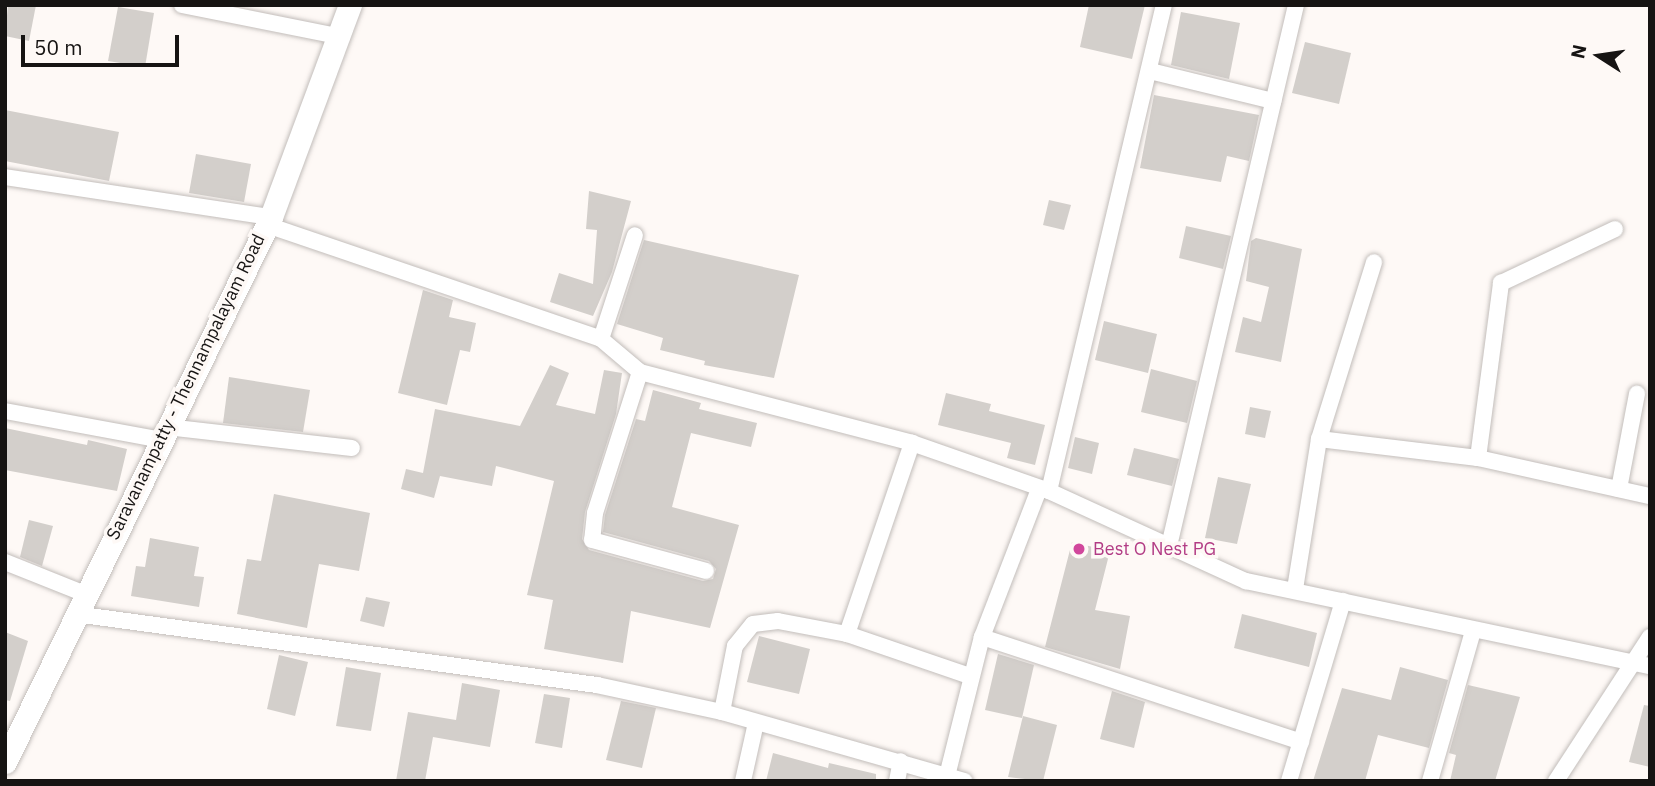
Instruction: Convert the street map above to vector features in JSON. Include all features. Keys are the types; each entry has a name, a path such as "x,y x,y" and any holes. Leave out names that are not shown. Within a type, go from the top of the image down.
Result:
{"main road":[{"name":"Saravanampatty - Thennampalayam Road","path":"5,761 269,221 342,37 350,5"}],"street":[{"path":"5,562 80,604 597,685 722,712 956,778 970,676 982,637 1044,490 1150,71 1164,5"},
{"path":"1169,545 1296,5"},
{"path":"185,6 342,37"},
{"path":"1150,71 1273,101"},
{"path":"5,177 269,221 601,339 640,372 912,443 1044,490 1246,581 1296,589 1473,631 1642,665"},
{"path":"1478,458 1501,283 1615,229"},
{"path":"601,339 635,235"},
{"path":"1296,589 1319,439 1374,262"},
{"path":"640,372 595,513 592,540 706,571"},
{"path":"1619,489 1637,394"},
{"path":"5,411 164,434 352,448"},
{"path":"1319,439 1478,458 1650,496"},
{"path":"847,634 912,443"},
{"path":"1289,781 1343,601"},
{"path":"722,712 734,646 753,624 778,621 847,634 970,676"},
{"path":"1430,781 1473,631"},
{"path":"982,637 1301,742"},
{"path":"1556,781 1642,665 1650,637"},
{"path":"743,781 756,723"},
{"path":"897,781 901,761"}],"building":[{"path":"8,5 36,5 29,41 5,36"},
{"path":"1089,5 1145,5 1132,59 1080,47"},
{"path":"118,7 154,13 145,67 108,61"},
{"path":"1181,12 1240,23 1229,79 1171,65"},
{"path":"1305,42 1351,53 1339,104 1292,93"},
{"path":"1154,95 1259,115 1249,161 1227,156 1221,182 1140,168"},
{"path":"5,110 119,132 109,181 5,161"},
{"path":"196,154 251,164 244,202 189,193"},
{"path":"589,191 631,201 612,272 593,316 550,302 559,273 593,284 597,230 586,229"},
{"path":"1049,200 1071,205 1064,230 1043,225"},
{"path":"1186,226 1231,236 1223,269 1179,258"},
{"path":"1256,238 1302,249 1281,362 1235,352 1243,317 1261,322 1269,287 1246,281 1251,241"},
{"path":"644,240 799,275 774,378 704,365 705,361 660,350 663,338 617,324"},
{"path":"423,290 453,300 449,317 476,323 470,352 460,350 447,405 398,393"},
{"path":"1104,321 1157,334 1148,373 1095,360"},
{"path":"550,365 569,373 556,405 595,414 604,370 622,373 616,414 585,512 582,539 589,550 703,581 713,579 716,569 709,561 603,532 605,515 636,419 645,421 653,390 701,403 699,409 757,423 751,447 691,433 672,507 739,525 710,628 631,611 623,663 544,649 553,600 527,595 554,481 496,466 492,486 440,476 434,498 401,489 406,469 423,473 435,409 520,426"},
{"path":"1151,369 1197,381 1187,423 1141,412"},
{"path":"229,377 310,390 303,432 223,423"},
{"path":"946,393 991,404 989,411 1045,425 1035,465 1007,458 1011,443 938,425"},
{"path":"1250,407 1271,411 1265,438 1245,434"},
{"path":"5,428 87,445 88,440 127,449 117,491 5,470"},
{"path":"1075,437 1099,443 1092,474 1068,468"},
{"path":"1134,448 1179,459 1172,486 1127,475"},
{"path":"1218,477 1251,484 1237,544 1205,538"},
{"path":"274,494 370,513 359,571 319,564 307,628 237,614 247,559 261,561"},
{"path":"29,520 53,526 42,566 20,557"},
{"path":"150,538 199,547 194,576 204,577 199,607 131,596 136,566 145,567"},
{"path":"1072,542 1110,551 1095,610 1130,616 1120,669 1045,647"},
{"path":"366,597 390,602 384,627 360,621"},
{"path":"1242,614 1317,633 1309,667 1234,648"},
{"path":"5,632 28,641 10,701 5,700"},
{"path":"759,636 810,649 799,694 747,682"},
{"path":"998,654 1034,665 1022,718 985,710"},
{"path":"279,655 308,662 295,716 267,709"},
{"path":"346,667 381,673 371,731 336,726"},
{"path":"1400,667 1448,680 1429,748 1378,735 1365,781 1313,781 1342,688 1391,700"},
{"path":"462,683 500,690 490,747 433,737 425,781 396,781 408,712 456,720"},
{"path":"1468,685 1520,697 1495,781 1450,781 1456,755 1449,753"},
{"path":"1112,691 1145,702 1134,748 1100,739"},
{"path":"544,694 570,698 562,748 535,743"},
{"path":"621,701 656,708 642,768 606,760"},
{"path":"1644,705 1650,706 1650,767 1629,762"},
{"path":"1023,716 1057,725 1043,781 1008,777"},
{"path":"773,753 828,768 829,763 876,774 876,781 766,781"}],"place":[{"name":"Best O Nest PG","path":"1079,549"}]}
